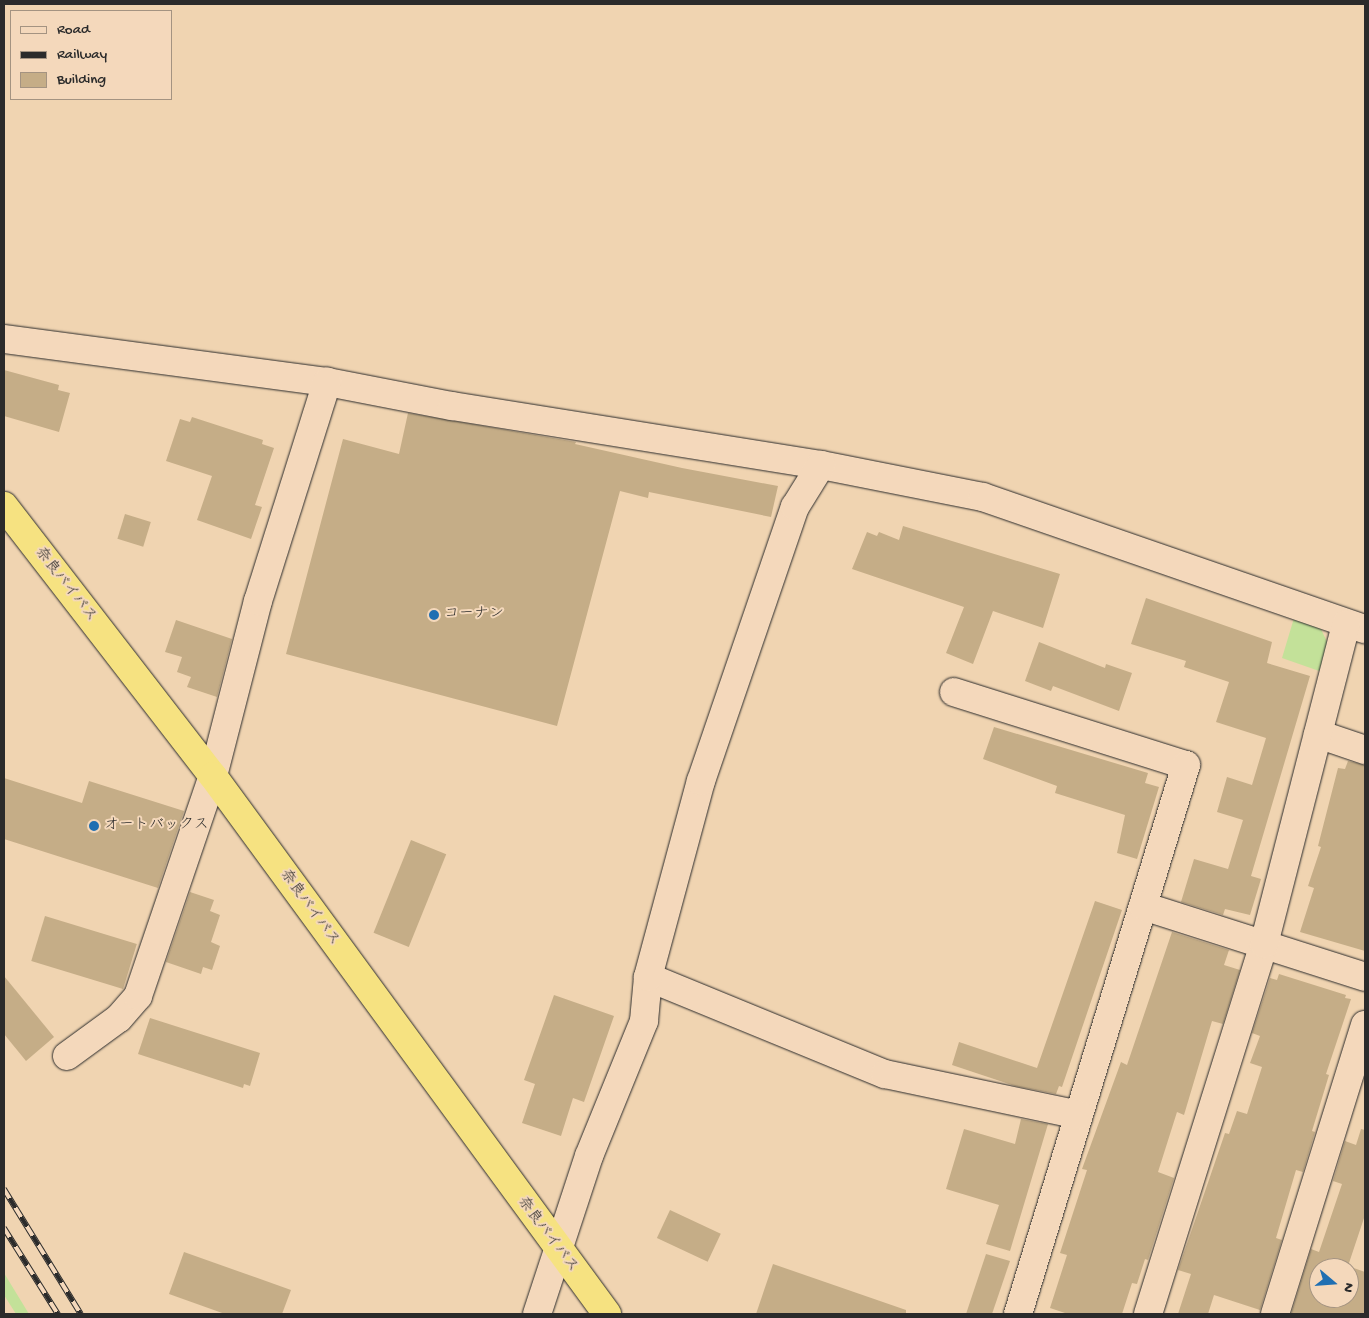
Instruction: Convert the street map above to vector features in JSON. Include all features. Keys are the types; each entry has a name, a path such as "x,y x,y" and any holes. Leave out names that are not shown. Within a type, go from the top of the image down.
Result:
{"highway":[{"name":"奈良バイパス","path":"4,506 213,776 558,1251 607,1314"}],"street":[{"path":"4,338 327,382 452,406 821,464 983,497 1356,627 1318,734 1264,944 1148,1314"},
{"path":"67,1056 119,1018 138,996 213,776 258,601 327,382"},
{"path":"537,1314 589,1156 644,1021 648,977 704,772 795,507 821,464"},
{"path":"954,692 1186,766 1018,1314"},
{"path":"1318,734 1365,750"},
{"path":"1143,906 1365,977"},
{"path":"648,977 885,1074 1079,1114"},
{"path":"1275,1314 1365,1025"}],"green space":[{"path":"1294,618 1320,627 1329,646 1322,672 1282,658"},
{"path":"4,1273 29,1314 16,1314 4,1295"}],"building":[{"path":"4,370 59,385 58,390 70,393 59,432 4,416"},
{"path":"408,413 576,442 575,444 682,468 778,486 771,517 649,492 648,498 620,491 557,726 286,654 343,439 399,454"},
{"path":"192,417 263,440 262,444 274,448 255,505 262,507 251,539 197,520 212,476 166,461 180,419 190,422"},
{"path":"125,514 151,522 143,547 117,539"},
{"path":"903,526 1060,574 1043,628 993,611 973,664 946,653 964,607 852,569 867,532 877,536 879,532 899,540"},
{"path":"1146,598 1272,642 1267,663 1310,676 1251,876 1261,879 1250,915 1225,909 1223,915 1181,902 1194,859 1228,869 1243,820 1217,812 1227,777 1252,785 1266,738 1216,722 1229,682 1184,667 1186,661 1131,644"},
{"path":"176,620 232,639 217,697 187,687 191,677 177,672 182,657 165,652"},
{"path":"1039,642 1105,668 1106,664 1132,673 1119,711 1053,686 1051,691 1025,681"},
{"path":"994,727 1148,773 1145,783 1159,787 1137,859 1117,853 1125,815 1055,793 1057,786 983,759"},
{"path":"1348,761 1365,765 1365,951 1300,932 1314,888 1308,886 1321,847 1318,846 1338,768 1345,769"},
{"name":"オートバックス","path":"4,778 82,803 89,781 184,811 158,888 4,839"},
{"path":"411,840 446,854 409,947 374,933"},
{"path":"190,892 214,900 210,911 220,915 211,942 220,946 212,970 203,967 201,974 166,962"},
{"path":"1095,901 1122,910 1062,1087 1059,1086 1056,1094 1015,1086 952,1065 959,1042 1037,1068"},
{"path":"45,916 137,944 123,989 31,961"},
{"path":"1172,932 1229,950 1224,965 1240,970 1223,1024 1212,1021 1184,1115 1177,1112 1158,1172 1174,1178 1148,1260 1145,1259 1137,1284 1132,1283 1122,1314 1068,1314 1050,1308 1067,1255 1060,1253 1087,1170 1082,1169 1121,1062 1127,1065"},
{"path":"1279,974 1346,995 1345,998 1351,999 1326,1074 1329,1075 1312,1131 1315,1132 1303,1172 1296,1170 1276,1238 1282,1240 1260,1310 1214,1295 1208,1314 1178,1314 1191,1274 1178,1270 1225,1133 1229,1134 1237,1111 1247,1114 1262,1067 1250,1063 1260,1036 1252,1033 1270,978 1277,980"},
{"path":"4,976 54,1037 26,1061 4,1034"},
{"path":"554,995 614,1016 584,1102 573,1098 561,1136 522,1123 535,1084 524,1080"},
{"path":"150,1018 260,1053 250,1086 244,1084 243,1088 138,1054"},
{"path":"1021,1119 1048,1124 1010,1251 986,1244 999,1205 946,1189 964,1129 1015,1144"},
{"path":"1361,1129 1365,1130 1365,1215 1351,1258 1309,1258 1309,1308 1359,1308 1359,1270 1365,1272 1365,1314 1291,1314 1311,1249 1319,1252 1342,1184 1333,1181 1345,1141 1356,1145"},
{"path":"670,1210 721,1234 708,1262 657,1238"},
{"path":"184,1252 291,1290 282,1314 225,1314 169,1294"},
{"path":"986,1254 1010,1261 992,1314 966,1314"},
{"path":"773,1264 906,1310 906,1314 756,1314"}],"railway":[{"path":"4,1189 81,1314"},
{"path":"4,1228 58,1314"}],"place":[{"name":"コーナン","path":"434,615"},
{"name":"オートバックス","path":"94,826"}]}
